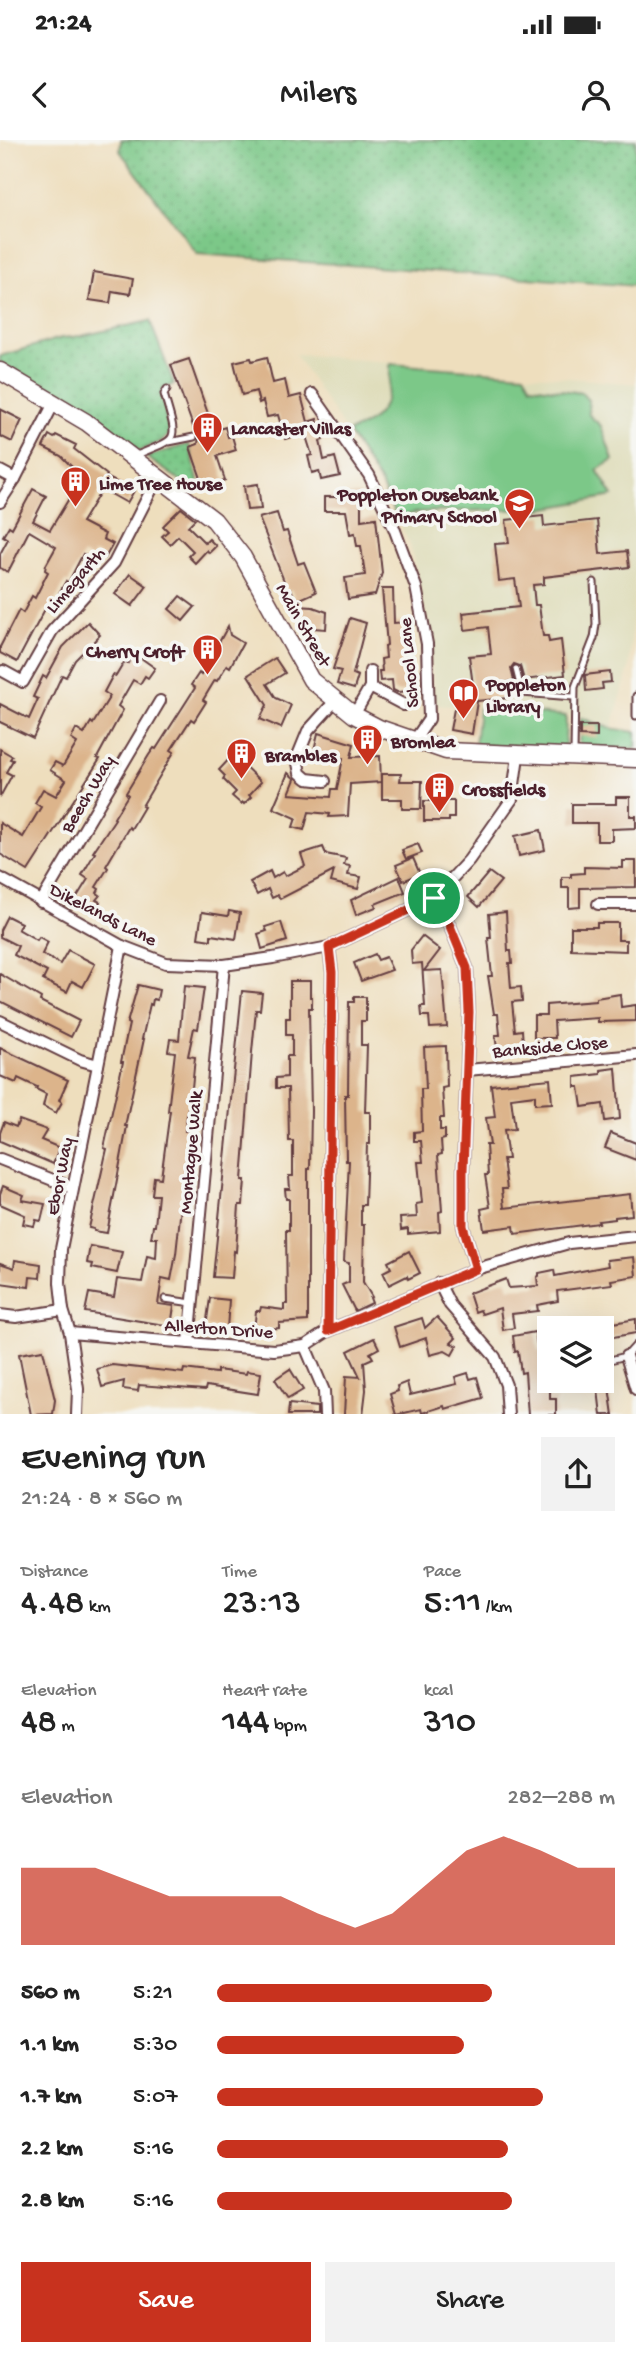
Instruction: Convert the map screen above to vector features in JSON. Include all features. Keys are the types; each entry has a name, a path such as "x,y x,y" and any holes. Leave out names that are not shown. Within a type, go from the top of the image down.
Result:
{"street":[{"name":"Main Street","path":"0,371 86,422 206,514 243,557 311,680 354,715 379,728 446,751 636,759"},
{"name":"School Lane","path":"312,394 369,475 394,528 416,587 427,644 429,719 414,741"},
{"path":"0,502 15,479 54,403"},
{"path":"0,471 15,479"},
{"name":"Limegarth","path":"3,671 23,682 51,631 114,563 158,477"},
{"path":"354,715 370,687 370,671"},
{"path":"370,687 404,705"},
{"name":"Beech Way","path":"41,902 160,701"},
{"path":"326,781 307,779 300,773 297,758 308,731 335,701"},
{"name":"Dikelands Lane","path":"0,878 122,946 166,963 224,965 329,947 434,898 469,860 513,799 518,756"},
{"path":"434,898 450,926 467,968 469,1012 463,1226 476,1269"},
{"path":"598,904 636,904"},
{"name":"Ebor Way","path":"77,1414 78,1389 60,1283 61,1249 122,946"},
{"path":"328,1331 332,972 329,947"},
{"name":"Montague Walk","path":"189,1343 224,965"},
{"path":"0,1021 80,1060 98,1065"},
{"name":"Bankside Close","path":"467,1070 636,1055"},
{"path":"0,1159 73,1188"},
{"name":"Allerton Drive","path":"69,1333 274,1350 305,1346 328,1331 476,1269 569,1243 636,1236"},
{"path":"439,1283 450,1305 495,1357 506,1385 508,1414"},
{"path":"0,1315 16,1317 63,1310"},
{"path":"305,1346 324,1391 325,1414"},
{"path":"626,1356 636,1389"}],"lane":[{"path":"167,389 164,394 174,429 173,438 169,442"},
{"path":"131,457 169,442 194,437"},
{"path":"574,757 573,697 578,674 594,638 594,582"},
{"path":"516,669 522,693 573,697"},
{"path":"636,696 636,716"},
{"path":"165,1299 192,1303"},
{"path":"614,1359 626,1356 636,1345"}],"shaded area":[{"name":"Poppleton Ousebank Primary School","path":"295,354 636,384 636,574 629,668 612,727 571,715 435,705 428,623 410,545 380,482"}],"green space":[{"path":"121,140 636,140 636,286 197,254 120,151"},
{"path":"150,321 174,384 163,389 161,394 170,433 162,441 139,451 64,398 0,362 0,356 61,338"},
{"path":"390,364 524,374 531,386 582,393 588,400 589,415 601,426 613,460 597,470 613,496 541,509 419,512 396,517 380,482 348,432 370,421 383,407 389,388"},
{"path":"189,444 200,488 194,490 146,457"},
{"path":"479,708 566,716 565,749 475,745"},
{"path":"581,718 609,728 636,732 636,748 581,748"}],"building":[{"path":"94,272 133,279 130,294 112,291 110,303 89,300"},
{"path":"267,357 273,383 285,380 289,398 301,395 308,422 317,419 323,440 320,441 324,460 335,457 340,476 321,480 319,471 312,473 308,456 312,455 305,433 285,439 278,415 267,417 263,401 259,403 256,391 242,395 234,362"},
{"path":"189,359 214,431 225,427 228,437 232,436 236,450 217,456 225,480 204,487 190,447 198,444 199,435 195,432 171,365"},
{"path":"0,409 22,420 12,442 0,436"},
{"path":"49,435 54,438 56,435 76,445 74,449 107,475 106,477 134,491 127,503 102,489 82,522 105,534 103,539 113,544 105,558 94,553 91,559 83,554 49,611 45,609 17,662 0,653 0,647 19,610 23,613 32,596 35,598 48,572 45,570 46,565 56,547 29,531 8,572 0,568 0,554 8,539 3,536 9,526 12,528 33,489 46,496 33,521 50,530 82,477 61,456 43,447"},
{"path":"258,484 261,509 247,510 244,486"},
{"path":"361,495 361,520 376,518 382,573 375,595 348,599 345,578 365,575 361,546 357,546 355,533 350,534 346,511 324,511 324,497"},
{"path":"181,508 195,519 188,526 205,543 209,539 216,546 209,553 207,550 195,563 188,556 193,551 178,536 170,544 162,536 168,531 163,526"},
{"path":"277,513 283,532 287,531 298,564 304,562 316,592 296,601 291,589 288,591 259,518"},
{"path":"543,516 544,526 597,520 600,554 627,551 629,567 544,577 544,584 533,585 543,636 548,636 549,642 561,640 565,675 524,680 520,666 514,664 511,668 514,681 507,682 508,698 477,701 472,734 450,730 454,709 462,710 459,686 473,685 469,656 491,654 488,627 465,630 463,613 519,607 515,579 499,581 495,544 509,543 506,520"},
{"path":"130,574 147,586 132,606 115,594"},
{"path":"382,589 393,589 394,623 406,622 408,677 411,677 412,691 397,692 393,690 392,680 380,681 381,659 386,658 387,645"},
{"path":"180,596 195,607 183,621 169,609"},
{"path":"298,606 327,612 326,629 299,627 301,613"},
{"path":"350,618 366,623 353,674 358,676 354,689 337,684 341,671 333,669"},
{"path":"88,622 100,635 94,641 98,645 89,654 85,650 75,660 66,677 62,675 33,738 0,722 0,704 29,719 38,699 33,697 43,676 46,678 63,647"},
{"path":"228,626 230,635 243,643 230,667 227,665 217,681 215,680 194,721 191,719 171,750 174,752 142,806 144,807 106,866 108,868 96,887 100,895 96,900 100,902 93,913 75,900 88,879 82,875 128,795 126,793 195,688 191,685 199,673 201,675"},
{"path":"134,653 155,668 140,684 133,680 118,706 123,710 97,758 100,759 28,871 0,854 0,823 23,837 41,807 35,803 43,789 56,796 66,780 50,770 55,762 63,766 77,743 71,739 76,729 84,734 91,722 93,724 110,696 104,692 113,675 116,676 125,661 128,663"},
{"path":"275,658 285,673 267,684 276,698 291,705 281,728 260,719 267,705 248,675"},
{"path":"610,672 611,682 602,683 603,689 586,691 585,675"},
{"path":"580,726 597,726 597,737 580,736"},
{"path":"318,733 354,744 351,757 380,756 381,782 350,784 348,816 329,817 330,814 309,812 304,830 293,827 296,818 273,808 288,773 295,779 289,794 331,797 332,789 337,789 343,758 324,754 322,761 312,759"},
{"path":"0,749 12,756 10,759 13,760 6,772 12,775 0,797"},
{"name":"Brambles","path":"233,755 261,782 244,804 232,796 236,792 223,779 225,776 219,770"},
{"path":"382,774 401,774 400,781 422,781 421,809 402,809 402,799 382,799"},
{"path":"616,797 630,797 630,816 636,816 636,828 612,829 612,841 597,841 597,823 572,823 572,804 616,804"},
{"name":"Crossfields","path":"424,801 454,801 454,818 449,818 449,821 424,821"},
{"path":"541,830 545,850 519,856 515,836"},
{"path":"418,844 422,853 406,859 402,850"},
{"path":"323,847 326,854 346,858 344,865 350,866 348,875 361,877 358,889 331,882 334,871 280,899 278,895 272,898 268,889 257,895 250,882 270,871 273,878 283,872 285,876 305,866 301,854"},
{"path":"413,858 420,874 403,881 396,865"},
{"path":"623,861 636,861 636,887 580,888 580,907 569,908 569,888 562,888 562,877 584,873 584,867 623,868"},
{"path":"489,872 501,881 479,907 468,897"},
{"path":"399,877 405,892 356,915 351,900"},
{"path":"229,911 240,913 236,939 211,935 211,940 198,938 202,912 228,916"},
{"path":"506,912 508,951 511,951 512,963 509,963 511,988 521,987 522,1001 512,1002 515,1031 522,1030 523,1045 497,1048 495,1035 500,1035 498,1014 494,1014 488,976 492,976 488,938 491,938 489,914"},
{"path":"7,916 21,923 18,929 37,940 39,937 48,942 42,954 60,964 68,950 95,964 83,987 72,981 67,992 43,980 47,972 14,955 18,946 0,937 0,930"},
{"path":"281,922 287,941 262,949 258,934 267,931 265,927"},
{"path":"597,923 618,923 618,940 626,940 626,951 571,949 571,927 597,927"},
{"path":"422,936 440,950 424,971 442,970 447,1027 430,1028 429,1016 422,1016 421,1006 425,1006 422,963 412,964 411,950"},
{"path":"375,954 378,960 386,957 392,970 361,981 354,963"},
{"path":"0,974 41,998 40,1001 79,1021 71,1037 0,1001"},
{"path":"290,981 310,981 312,997 312,1008 309,1008 311,1111 308,1169 308,1321 279,1323 279,1328 267,1329 267,1333 254,1331 256,1311 260,1311 261,1307 284,1310 284,1304 287,1304 286,1230 289,1230 289,1199 286,1199 285,1189 290,1189 289,1176 293,1176 293,1141 289,1141 288,1088 276,1088 276,1078 287,1077 287,1056 292,1056 292,1035 286,1035 286,1018 290,1018"},
{"path":"138,985 159,990 157,1000 153,999 152,1005 150,1004 142,1039 107,1233 89,1228 107,1149 104,1148 123,1062 127,1023"},
{"path":"184,986 204,988 198,1029 194,1028 188,1056 195,1057 185,1131 189,1131 176,1254 171,1280 162,1278 158,1304 174,1306 171,1326 85,1312 89,1293 114,1297 117,1279 142,1282 147,1256 156,1258 157,1238 151,1238 158,1195 152,1195 154,1177 161,1178 175,1052 168,1051 170,1039 179,1040"},
{"path":"242,991 262,993 260,1010 256,1010 252,1052 242,1180 245,1180 243,1205 239,1205 232,1278 213,1277"},
{"path":"620,994 621,1007 636,1005 636,1021 598,1022 598,1018 554,1021 555,1038 534,1038 534,1015 546,1015 546,1005 596,1001 596,998"},
{"path":"354,997 366,997 366,1021 361,1021 361,1045 367,1045 365,1112 370,1112 370,1144 367,1144 365,1205 361,1205 361,1225 364,1225 363,1282 372,1297 372,1303 355,1311 342,1285 349,1282 349,1263 344,1262 349,1161 346,1161 345,1095 348,1095 349,1002 354,1002"},
{"path":"446,1046 447,1087 442,1088 444,1118 440,1118 440,1130 445,1130 445,1139 441,1140 442,1154 438,1155 442,1211 439,1212 440,1231 408,1234 408,1229 401,1230 400,1218 417,1217 416,1204 422,1203 418,1162 423,1162 421,1141 414,1141 414,1132 422,1131 421,1089 426,1089 424,1047"},
{"path":"0,1048 68,1080 56,1113 43,1106 46,1094 36,1089 37,1087 18,1078 16,1083 0,1076"},
{"path":"616,1068 620,1119 605,1121 603,1104 582,1107 579,1087 575,1087 575,1077 601,1074 601,1070"},
{"path":"550,1079 552,1103 535,1104 535,1095 511,1098 515,1129 504,1130 508,1159 503,1159 507,1189 502,1189 504,1208 630,1194 632,1215 598,1221 599,1223 515,1234 514,1226 484,1230 481,1209 490,1207 485,1175 488,1175 486,1145 490,1145 486,1118 495,1117 491,1085"},
{"path":"19,1120 47,1130 41,1140 60,1148 53,1164 0,1141 4,1122 16,1127"},
{"path":"611,1133 636,1143 636,1160 605,1148"},
{"path":"3,1186 24,1195 22,1200 45,1204 41,1221 36,1220 34,1226 23,1224 25,1215 0,1204"},
{"path":"90,1246 122,1252 117,1273 92,1268 93,1264 87,1263"},
{"path":"409,1251 420,1273 389,1285 383,1272 391,1268 388,1262"},
{"path":"634,1257 636,1276 611,1280 612,1284 557,1291 558,1301 537,1305 538,1311 512,1314 514,1328 503,1330 500,1308 482,1314 480,1310 475,1312 469,1293 506,1279 509,1288 538,1286 539,1273 554,1270 555,1276 608,1266 607,1260"},
{"path":"15,1260 41,1264 40,1278 30,1277 29,1287 0,1283 0,1263 14,1268"},
{"path":"210,1298 229,1300 227,1329 206,1327"},
{"path":"437,1317 456,1338 451,1343 457,1346 452,1355 445,1351 430,1355 426,1338 400,1347 394,1327 422,1318 425,1328"},
{"path":"636,1319 636,1333 614,1337 614,1323"},
{"path":"535,1332 537,1393 550,1393 550,1399 556,1399 556,1414 528,1414 525,1372 521,1373 518,1351 515,1352 513,1336"},
{"path":"374,1338 379,1348 370,1353 373,1358 364,1362 366,1390 363,1414 344,1414 346,1376 360,1377 348,1351"},
{"path":"43,1350 55,1400 53,1414 31,1414 19,1354"},
{"path":"112,1365 183,1373 184,1369 217,1373 217,1370 261,1373 258,1394 206,1386 205,1390 139,1385 138,1391 123,1389 124,1381 102,1387 97,1369"},
{"path":"290,1369 303,1390 288,1399 275,1379"},
{"path":"468,1373 470,1379 477,1377 483,1398 445,1409 444,1406 422,1413 421,1409 396,1414 390,1394 398,1391 397,1386 407,1382 410,1395 457,1384 455,1377"},
{"path":"598,1393 610,1393 613,1414 601,1414"},
{"path":"289,1404 317,1407 317,1414 288,1414"}],"place":[{"name":"Lancaster Villas","path":"208,454"},
{"name":"Lime Tree House","path":"76,509"},
{"name":"Poppleton Ousebank Primary School","path":"520,531"},
{"name":"Cherry Croft","path":"207,677"},
{"name":"Poppleton Library","path":"463,721"},
{"name":"Bromlea","path":"368,767"},
{"name":"Brambles","path":"242,781"},
{"name":"Crossfields","path":"439,815"}],"route":[{"path":"434,898 450,926 467,968 469,1012 463,1226 476,1269 328,1331 332,972 329,947 434,898"}]}
